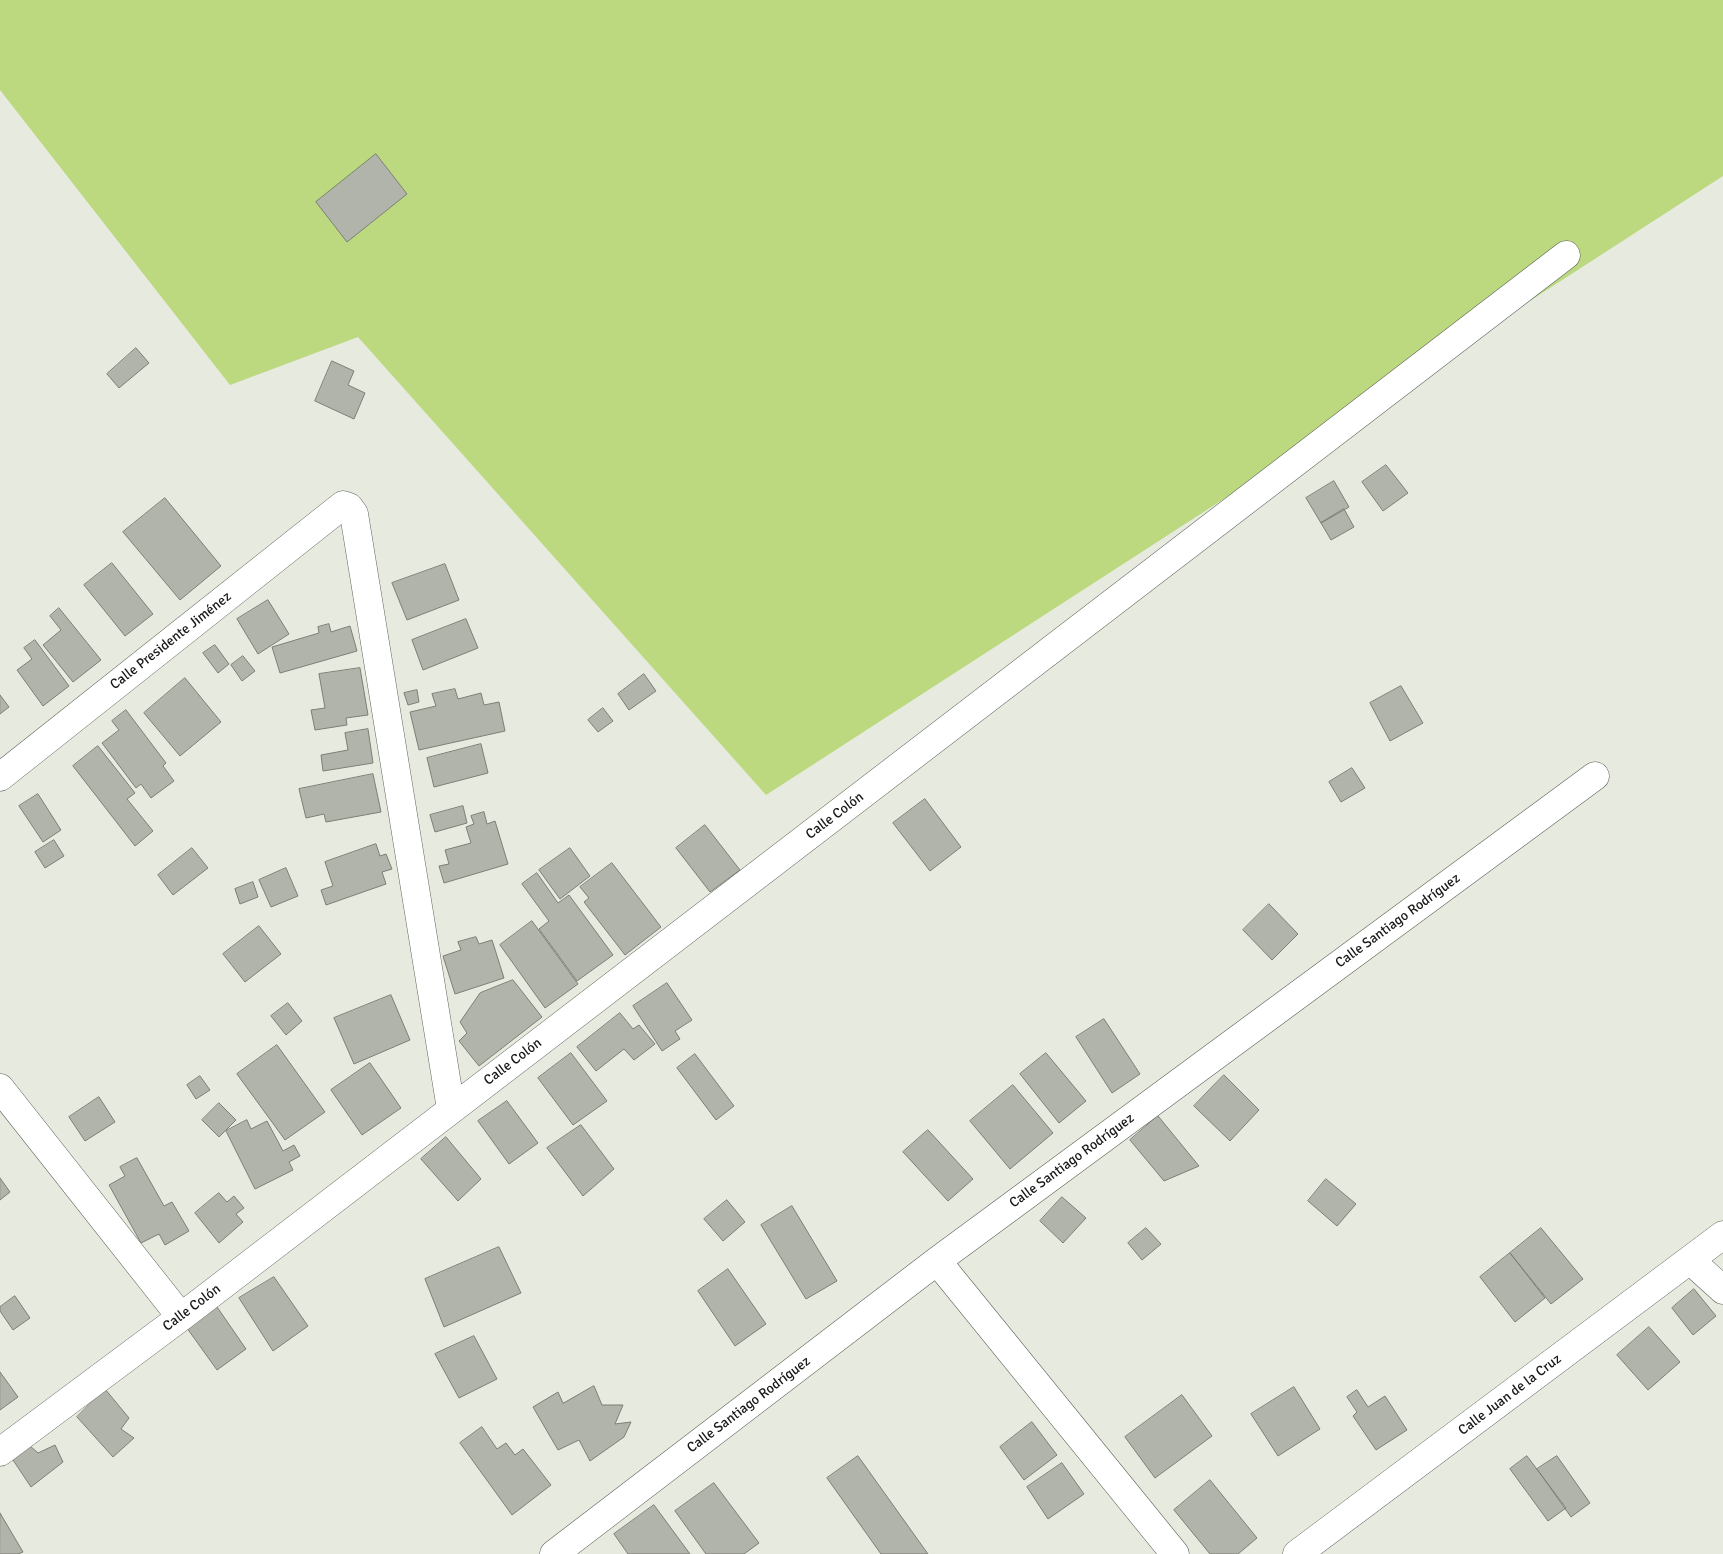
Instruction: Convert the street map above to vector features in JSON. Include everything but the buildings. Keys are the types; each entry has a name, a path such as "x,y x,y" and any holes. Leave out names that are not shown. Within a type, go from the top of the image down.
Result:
{"street":[{"name":"Calle Colón","path":"0,1452 181,1317 1566,255"},
{"name":"Calle Presidente Jiménez","path":"0,777 343,506 349,507 354,514 451,1109"},
{"name":"Calle Santiago Rodríguez","path":"554,1554 937,1261 1595,776"},
{"path":"0,1088 181,1317"},
{"name":"Calle Juan de la Cruz","path":"1297,1554 1691,1261 1723,1235"},
{"path":"937,1261 1175,1554"},
{"path":"1691,1261 1723,1290"}],"shaded area":[{"path":"0,0 1723,0 1723,176 766,795 358,337 230,385 0,90"}]}
